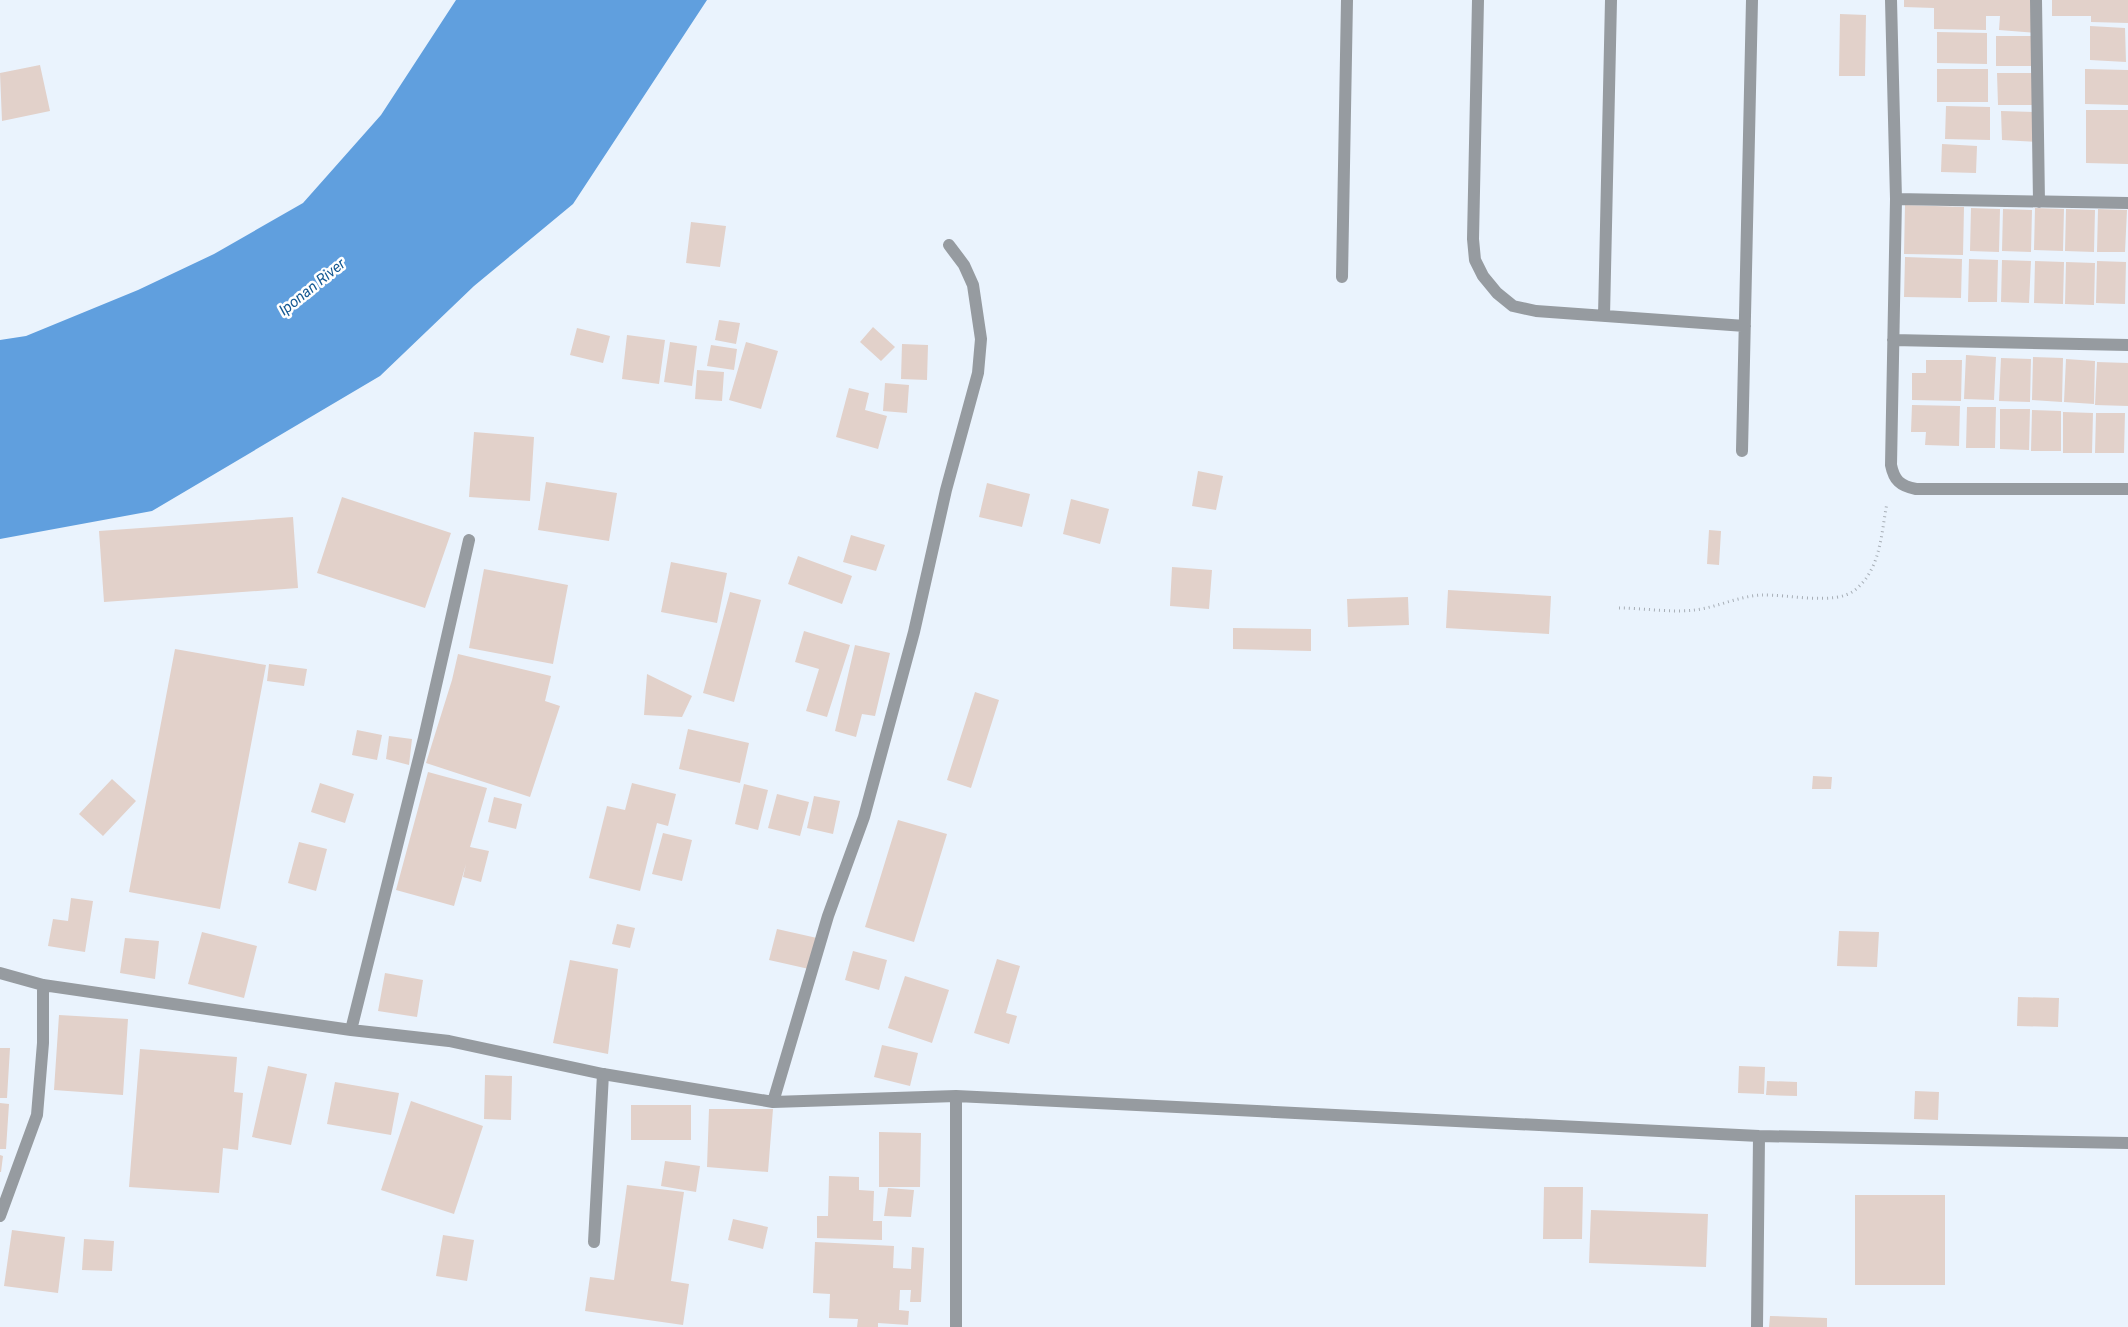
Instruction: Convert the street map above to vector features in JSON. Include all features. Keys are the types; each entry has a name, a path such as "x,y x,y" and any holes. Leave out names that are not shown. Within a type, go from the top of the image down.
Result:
{"street":[{"path":"1342,277 1348,0"},
{"path":"1478,0 1473,239 1475,260 1483,276 1497,294 1513,306 1536,311 1745,326"},
{"path":"1604,316 1611,0"},
{"path":"1742,451 1752,0"},
{"path":"1891,0 1896,199 1891,464 1893,476 1898,483 1916,489 2128,489"},
{"path":"2036,0 2039,202"},
{"path":"1896,199 2128,203"},
{"path":"773,1102 828,916 870,798 914,632 946,490 978,373 981,339 973,286 964,265 949,245"},
{"path":"1893,340 2128,345"},
{"path":"351,1030 424,738 470,540"},
{"path":"0,973 44,985 351,1030 449,1041 603,1074 773,1102 956,1096 1759,1136 2128,1143"},
{"path":"0,1216 37,1116 43,1043 44,985"},
{"path":"594,1242 603,1074"},
{"path":"956,1096 956,1327"},
{"path":"1757,1327 1759,1136"}],"path":[{"path":"1619,608 1692,610 1761,595 1831,598 1854,591 1868,577 1877,558 1888,496 1898,483"}],"water":[{"name":"Iponan River","path":"456,0 707,0 573,204 474,286 380,376 152,511 0,539 0,340 26,336 138,290 214,254 303,203 381,115"}],"building":[{"path":"1904,0 2040,0 2037,33 1999,30 2000,16 1986,16 1986,30 1934,29 1934,8 1904,7"},
{"path":"2052,0 2128,0 2128,23 2091,22 2091,16 2052,16"},
{"path":"1840,14 1866,15 1865,76 1839,76"},
{"path":"2090,26 2125,28 2126,62 2090,60"},
{"path":"1937,32 1987,33 1987,64 1937,63"},
{"path":"1996,36 2040,36 2040,66 1996,66"},
{"path":"40,65 50,111 2,121 0,73"},
{"path":"1937,69 1988,69 1988,102 1937,102"},
{"path":"2085,69 2128,70 2128,105 2085,104"},
{"path":"1997,73 2039,73 2039,105 1998,105"},
{"path":"1946,106 1990,107 1990,140 1945,139"},
{"path":"2086,110 2128,110 2128,164 2086,163"},
{"path":"2001,111 2035,112 2037,142 2002,140"},
{"path":"1942,144 1977,146 1976,173 1941,172"},
{"path":"1905,205 1964,207 1963,255 1904,254"},
{"path":"1971,208 2000,209 1999,252 1970,251"},
{"path":"2035,208 2064,209 2063,251 2034,250"},
{"path":"2003,209 2032,210 2031,252 2002,251"},
{"path":"2066,209 2095,210 2094,252 2065,251"},
{"path":"2098,209 2127,210 2125,252 2097,252"},
{"path":"691,222 726,226 720,267 686,263"},
{"path":"1905,257 1962,259 1961,298 1904,297"},
{"path":"1969,259 1998,260 1997,302 1968,302"},
{"path":"2002,260 2031,261 2029,303 2001,302"},
{"path":"2035,261 2064,262 2063,304 2034,303"},
{"path":"2097,261 2126,262 2125,304 2096,303"},
{"path":"2066,262 2095,263 2094,305 2065,304"},
{"path":"719,320 740,323 736,344 715,340"},
{"path":"873,327 895,347 881,361 860,342"},
{"path":"577,328 610,336 603,363 570,355"},
{"path":"627,335 665,340 659,384 622,379"},
{"path":"670,342 697,346 692,386 664,382"},
{"path":"746,342 778,351 761,409 729,400"},
{"path":"902,344 928,345 927,380 901,379"},
{"path":"711,345 737,349 734,370 707,366"},
{"path":"1966,355 1996,357 1994,400 1964,399"},
{"path":"2033,357 2063,358 2062,402 2032,400"},
{"path":"2001,358 2031,359 2030,402 1999,401"},
{"path":"2066,359 2095,361 2094,404 2064,402"},
{"path":"1926,360 1962,360 1961,401 1912,400 1912,373 1926,373"},
{"path":"2097,362 2128,363 2128,406 2095,405"},
{"path":"697,370 724,372 722,401 695,399"},
{"path":"885,383 909,385 907,413 883,411"},
{"path":"849,388 869,393 865,410 887,416 878,449 836,437"},
{"path":"1912,405 1960,406 1959,446 1925,445 1926,432 1911,432"},
{"path":"1967,407 1996,407 1995,448 1966,448"},
{"path":"2000,409 2030,409 2029,450 2000,449"},
{"path":"2032,410 2061,411 2061,451 2031,451"},
{"path":"2063,412 2093,413 2092,453 2063,453"},
{"path":"2096,413 2125,413 2124,453 2095,453"},
{"path":"474,432 534,437 530,501 469,497"},
{"path":"1198,471 1223,476 1216,510 1192,506"},
{"path":"546,482 617,493 609,541 538,530"},
{"path":"987,483 1030,494 1022,527 979,517"},
{"path":"342,497 451,533 425,608 317,573"},
{"path":"1071,499 1109,509 1100,544 1063,534"},
{"path":"293,517 298,588 104,602 99,531"},
{"path":"1709,530 1721,531 1719,565 1707,564"},
{"path":"851,535 885,545 876,571 843,562"},
{"path":"798,556 852,576 842,604 788,584"},
{"path":"671,562 727,573 717,623 661,612"},
{"path":"1172,567 1212,570 1209,609 1170,606"},
{"path":"484,569 568,585 553,664 469,648"},
{"path":"1448,590 1551,596 1549,634 1446,628"},
{"path":"730,592 761,600 734,702 703,693"},
{"path":"1408,597 1409,625 1348,627 1347,599"},
{"path":"1233,628 1311,629 1311,651 1233,649"},
{"path":"804,631 850,645 827,717 806,711 819,669 795,662"},
{"path":"855,645 890,653 875,716 862,714 856,737 835,731"},
{"path":"175,649 266,665 220,909 129,892"},
{"path":"458,654 551,676 545,701 560,706 530,797 426,763 452,680"},
{"path":"269,664 307,669 304,686 267,681"},
{"path":"647,674 692,696 682,717 644,715"},
{"path":"975,692 999,700 971,788 947,780"},
{"path":"688,729 749,743 740,783 679,769"},
{"path":"357,730 382,735 377,760 352,755"},
{"path":"389,736 412,739 409,765 386,759"},
{"path":"428,772 487,788 470,847 489,851 481,882 463,877 466,864 454,906 396,890"},
{"path":"1813,776 1832,777 1831,789 1812,789"},
{"path":"112,779 136,801 103,836 79,814"},
{"path":"320,783 354,794 345,823 311,812"},
{"path":"632,783 676,794 668,826 657,823 640,891 589,878 607,806 625,810"},
{"path":"744,784 768,790 758,830 735,824"},
{"path":"777,794 809,802 800,836 768,828"},
{"path":"814,796 840,801 833,834 807,828"},
{"path":"494,797 522,804 516,829 488,822"},
{"path":"898,820 947,834 914,942 865,927"},
{"path":"663,833 692,840 682,881 652,874"},
{"path":"299,842 327,849 316,891 288,883"},
{"path":"71,898 93,901 85,952 48,946 53,919 68,921"},
{"path":"617,924 635,928 630,948 612,944"},
{"path":"777,929 817,938 809,969 769,960"},
{"path":"1839,931 1879,932 1877,967 1837,966"},
{"path":"202,932 257,946 244,998 188,984"},
{"path":"125,938 159,941 155,979 120,973"},
{"path":"853,951 887,960 879,990 845,980"},
{"path":"997,959 1020,966 1006,1013 1017,1016 1009,1044 974,1033"},
{"path":"570,960 618,969 608,1054 553,1043"},
{"path":"385,973 423,980 417,1017 378,1011"},
{"path":"905,976 949,990 932,1043 888,1028"},
{"path":"2018,997 2059,998 2058,1027 2017,1026"},
{"path":"59,1015 128,1019 123,1095 54,1090"},
{"path":"882,1045 918,1053 910,1086 874,1077"},
{"path":"0,1048 10,1048 7,1098 0,1098"},
{"path":"140,1049 237,1057 234,1092 243,1093 238,1150 223,1148 219,1193 129,1187"},
{"path":"268,1066 307,1074 291,1145 252,1137"},
{"path":"1739,1066 1765,1067 1764,1094 1738,1093"},
{"path":"485,1075 512,1076 511,1120 484,1119"},
{"path":"1767,1081 1797,1082 1797,1096 1766,1095"},
{"path":"335,1082 399,1093 391,1135 327,1124"},
{"path":"1915,1091 1939,1092 1938,1120 1914,1119"},
{"path":"411,1101 483,1126 454,1214 381,1190"},
{"path":"0,1103 9,1104 6,1149 0,1149"},
{"path":"631,1105 691,1105 691,1140 631,1140"},
{"path":"709,1109 773,1109 768,1172 707,1167"},
{"path":"879,1132 921,1133 920,1187 879,1187"},
{"path":"0,1155 3,1156 1,1172 0,1172"},
{"path":"665,1161 700,1166 696,1192 661,1186"},
{"path":"829,1176 859,1177 859,1190 874,1191 873,1221 882,1221 882,1240 817,1238 817,1216 828,1216"},
{"path":"627,1185 684,1192 671,1281 689,1284 683,1325 585,1311 590,1277 614,1280"},
{"path":"1544,1187 1583,1187 1582,1239 1543,1239"},
{"path":"888,1188 914,1190 911,1217 884,1216"},
{"path":"1855,1195 1945,1195 1945,1285 1855,1285"},
{"path":"1591,1210 1708,1214 1706,1267 1589,1263"},
{"path":"733,1219 768,1227 763,1249 728,1240"},
{"path":"12,1230 65,1237 58,1293 4,1286"},
{"path":"443,1235 474,1240 467,1281 436,1276"},
{"path":"84,1239 114,1241 112,1271 82,1270"},
{"path":"815,1242 894,1246 893,1268 911,1269 912,1247 924,1248 921,1302 910,1302 911,1290 900,1290 899,1310 909,1311 908,1325 878,1323 878,1327 857,1327 858,1319 829,1318 830,1294 813,1293"},
{"path":"1770,1316 1827,1318 1827,1327 1769,1327"}]}
